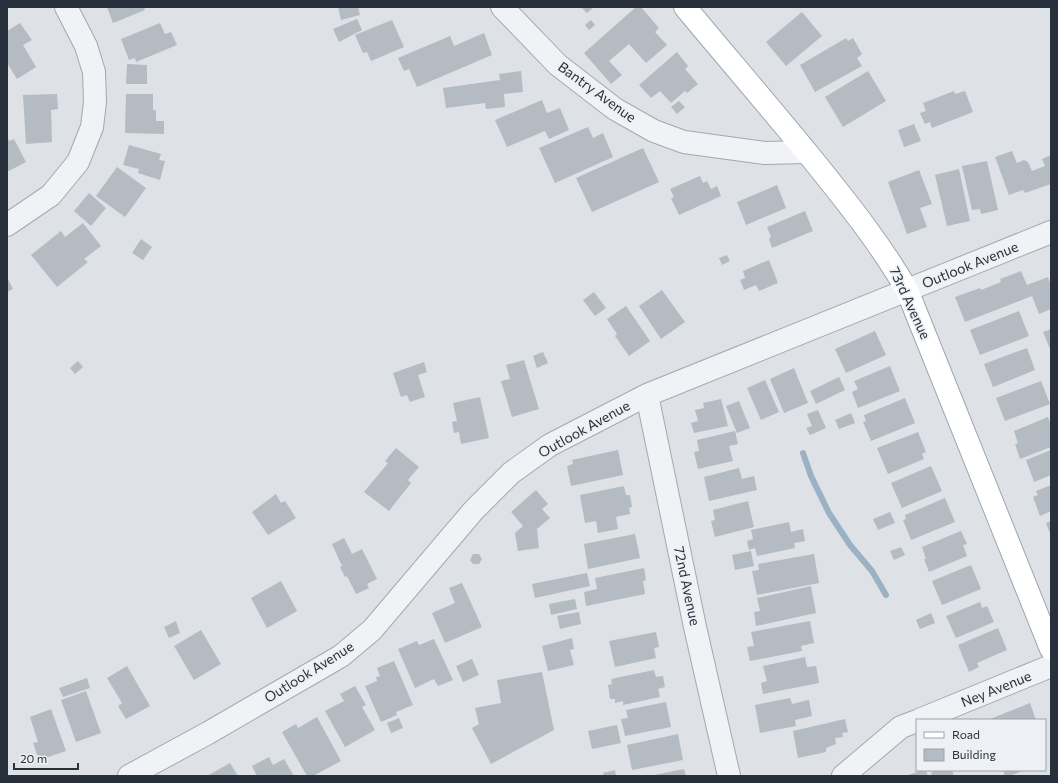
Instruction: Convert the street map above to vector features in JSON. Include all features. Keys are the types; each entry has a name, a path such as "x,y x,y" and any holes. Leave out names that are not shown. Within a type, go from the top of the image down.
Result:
{"main road":[{"name":"73rd Avenue","path":"685,7 806,152 871,233 892,264 907,290 1051,649"}],"street":[{"path":"7,225 51,195 78,162 92,127 95,102 94,72 86,46 66,7"},
{"name":"Bantry Avenue","path":"502,7 558,65 615,109 654,131 684,142 766,153 806,152"},
{"name":"Outlook Avenue","path":"129,776 213,730 341,656 372,630 474,510 511,473 550,445 647,395 1051,232"},
{"name":"72nd Avenue","path":"647,395 695,627 729,776"},
{"name":"Ney Avenue","path":"920,719 1051,666"},
{"name":"Ney Avenue","path":"843,776 901,727 916,721"}],"building":[{"path":"107,7 144,7 145,10 113,23"},
{"path":"338,7 358,7 360,15 341,20"},
{"path":"581,7 594,7 587,13"},
{"path":"636,7 641,7 659,28 655,32 667,45 646,63 629,44 609,61 622,75 611,84 584,53"},
{"path":"802,12 822,36 786,66 766,42"},
{"path":"357,19 362,30 339,42 333,29"},
{"path":"392,20 404,47 371,61 367,52 363,53 355,35"},
{"path":"591,20 595,25 589,30 585,25"},
{"path":"20,23 32,40 23,45 36,67 17,79 7,63 7,31"},
{"path":"160,23 165,34 171,32 177,45 136,62 135,58 129,60 121,39"},
{"path":"484,33 492,55 417,87 409,69 404,71 398,58 450,36 454,46"},
{"path":"846,38 848,41 853,38 862,54 857,58 862,66 815,92 800,65"},
{"path":"677,52 688,66 685,69 698,84 687,93 685,91 671,103 660,91 651,98 639,85"},
{"path":"127,64 147,65 147,84 126,84"},
{"path":"521,71 523,92 504,94 505,107 486,109 485,103 446,108 443,88 500,80 499,74"},
{"path":"868,71 886,101 843,127 825,97"},
{"path":"954,91 955,94 965,91 973,112 932,128 930,122 925,124 920,113 926,111 923,103"},
{"path":"57,94 58,109 51,110 52,142 26,144 23,95"},
{"path":"126,94 153,94 153,110 156,110 156,121 164,121 164,134 125,133"},
{"path":"542,100 547,113 560,108 569,130 549,139 545,131 507,147 495,120"},
{"path":"679,101 685,107 677,114 671,107"},
{"path":"914,124 921,141 904,147 898,130"},
{"path":"588,127 593,138 603,133 613,157 555,183 539,148"},
{"path":"7,136 9,141 14,139 26,162 7,172"},
{"path":"129,145 161,154 159,160 165,161 160,180 138,173 139,169 123,165"},
{"path":"643,148 659,182 592,212 576,178"},
{"path":"1012,151 1017,163 1024,160 1028,162 1032,171 1045,166 1042,159 1051,155 1051,184 1025,193 1023,190 1009,195 995,157"},
{"path":"987,161 998,210 981,214 980,209 972,210 962,166"},
{"path":"117,167 146,188 125,217 96,196"},
{"path":"959,169 970,221 947,226 935,175"},
{"path":"919,170 932,204 920,208 927,227 907,234 888,182"},
{"path":"700,176 703,183 707,181 711,189 717,186 721,196 679,215 671,198 674,197 670,189"},
{"path":"777,185 786,208 746,225 737,202"},
{"path":"89,193 106,208 91,226 74,211"},
{"path":"805,211 813,231 772,248 769,239 771,237 767,227"},
{"path":"83,223 101,246 84,259 88,262 57,287 31,255 61,231 65,237"},
{"path":"141,239 152,247 143,260 132,253"},
{"path":"727,255 730,261 722,265 719,258"},
{"path":"769,260 778,283 759,291 756,285 744,290 740,280 745,278 743,271"},
{"path":"1021,271 1027,285 1048,277 1051,286 1051,309 1039,314 1032,296 965,322 955,297 980,288 981,290 1001,282 1000,279"},
{"path":"7,277 13,289 7,292"},
{"path":"662,290 685,322 661,339 639,306"},
{"path":"594,292 606,308 595,316 583,300"},
{"path":"626,306 650,341 629,356 615,336 617,334 607,319"},
{"path":"1019,311 1029,336 980,355 970,330"},
{"path":"1051,329 1051,348 1050,349 1043,332"},
{"path":"875,331 886,355 846,373 835,349"},
{"path":"1027,348 1035,370 993,387 984,364"},
{"path":"543,352 548,363 537,368 533,356"},
{"path":"524,360 539,409 512,417 501,381 510,379 506,365"},
{"path":"78,361 83,367 75,374 70,368"},
{"path":"424,362 427,372 418,375 425,397 410,402 407,395 401,397 393,373"},
{"path":"890,366 900,391 858,408 852,392 858,389 854,381"},
{"path":"794,368 808,403 784,413 770,379"},
{"path":"839,377 845,390 816,404 810,391"},
{"path":"765,380 779,412 761,420 747,388"},
{"path":"1041,381 1050,404 1005,421 996,398"},
{"path":"480,397 489,438 461,444 459,432 454,433 452,422 457,421 453,403"},
{"path":"905,398 915,423 871,441 863,422 866,421 864,415"},
{"path":"721,399 728,426 694,433 691,423 698,421 695,410 704,408 703,403"},
{"path":"739,401 750,428 737,433 726,406"},
{"path":"818,410 826,428 810,435 806,428 812,426 807,414"},
{"path":"851,413 855,423 839,429 835,420"},
{"path":"1048,417 1051,425 1051,447 1020,459 1015,444 1018,443 1014,431"},
{"path":"735,431 738,444 729,446 733,461 698,469 694,452 699,451 697,440"},
{"path":"918,432 926,452 922,454 924,459 888,474 877,448"},
{"path":"396,448 419,467 408,480 411,483 389,511 364,492 388,463 385,461"},
{"path":"618,450 623,475 571,486 567,466 573,464 572,460"},
{"path":"1051,450 1051,475 1034,482 1026,460"},
{"path":"931,466 942,491 902,508 891,483"},
{"path":"739,468 742,479 754,476 757,490 709,501 704,477"},
{"path":"1051,485 1051,511 1040,516 1033,497 1038,495 1036,491"},
{"path":"624,486 626,495 630,495 632,507 629,508 630,514 616,517 618,529 598,533 596,521 585,523 580,495"},
{"path":"536,490 548,504 542,509 550,518 537,529 539,548 518,551 515,533 523,526 511,512"},
{"path":"276,494 281,503 285,501 296,518 268,535 252,512"},
{"path":"945,498 955,522 911,540 903,520 906,519 905,515"},
{"path":"748,501 754,527 715,537 711,521 715,520 713,510"},
{"path":"890,512 895,523 878,530 873,519"},
{"path":"1051,521 1051,536 1046,523"},
{"path":"789,522 791,532 803,529 805,541 794,543 795,548 757,556 755,548 749,550 747,541 753,539 751,530"},
{"path":"961,531 967,544 963,545 967,556 929,572 924,559 926,559 922,547"},
{"path":"635,534 640,558 588,569 584,544"},
{"path":"344,538 352,554 362,549 377,579 367,584 369,588 356,594 347,576 345,577 340,567 342,566 332,544"},
{"path":"901,547 905,555 894,560 890,551"},
{"path":"751,551 754,566 735,570 732,555"},
{"path":"473,554 479,554 482,559 479,564 473,564 470,560"},
{"path":"814,554 819,583 757,595 752,571 759,570 758,564"},
{"path":"971,565 981,589 942,605 932,581"},
{"path":"644,568 646,580 643,581 645,594 586,606 584,592 597,589 595,578"},
{"path":"587,573 590,586 535,598 532,584"},
{"path":"281,581 297,611 267,628 251,598"},
{"path":"462,583 482,627 445,643 432,613 455,603 449,588"},
{"path":"811,586 816,613 756,626 754,612 760,611 757,598"},
{"path":"575,599 577,609 551,615 549,604"},
{"path":"980,602 982,608 987,606 994,622 956,638 946,616"},
{"path":"579,612 581,624 560,629 557,616"},
{"path":"931,613 935,623 920,629 916,620"},
{"path":"176,621 180,633 169,638 164,627"},
{"path":"810,621 814,643 801,646 802,651 750,661 747,647 754,646 751,632"},
{"path":"998,628 1007,650 977,663 979,667 969,672 958,645"},
{"path":"201,630 221,664 194,680 174,646"},
{"path":"656,632 659,647 654,648 656,658 615,667 609,641"},
{"path":"572,638 574,649 570,650 574,665 548,671 542,646"},
{"path":"434,639 453,680 438,686 434,679 415,688 398,649 417,641 419,645"},
{"path":"805,657 807,667 816,666 819,683 763,694 761,683 767,681 763,666"},
{"path":"472,659 479,675 463,682 456,666"},
{"path":"394,661 413,705 396,712 397,715 381,722 365,686 377,681 376,677 380,676 377,668"},
{"path":"127,666 150,706 126,719 118,706 122,703 107,678"},
{"path":"654,670 656,677 663,676 665,687 658,689 660,697 623,705 623,701 615,703 615,699 610,699 608,685 612,684 611,679"},
{"path":"542,672 554,730 491,764 472,728 479,724 475,708 501,703 497,680"},
{"path":"87,678 90,688 63,697 59,688"},
{"path":"355,686 366,705 362,707 375,730 345,747 325,711 344,701 340,694"},
{"path":"86,691 101,733 76,742 61,700"},
{"path":"790,698 792,704 809,700 812,716 795,720 796,726 760,733 755,705"},
{"path":"666,702 671,727 625,736 621,719 628,718 626,710"},
{"path":"1030,703 1036,719 990,719"},
{"path":"51,709 66,751 39,760 33,743 38,742 30,717"},
{"path":"317,717 341,761 313,776 307,776 282,732 296,724 298,728"},
{"path":"399,718 403,728 391,733 387,723"},
{"path":"845,719 848,732 842,733 843,737 835,738 836,744 826,748 826,752 798,758 793,731"},
{"path":"617,725 621,743 592,749 588,731"},
{"path":"678,734 683,760 632,770 627,745"},
{"path":"269,757 273,765 284,759 294,776 257,776 252,766"},
{"path":"230,763 238,776 207,776"},
{"path":"684,769 686,776 654,776 654,775"},
{"path":"615,770 616,776 604,776 603,773"},
{"path":"920,771 926,771 928,776 905,776"},
{"path":"933,771 952,771 954,776 932,776 931,773"},
{"path":"1003,771 1022,771 1010,776 1005,776"}],"waterway":[{"path":"803,453 811,476 829,513 850,545 872,571 886,595"}]}
